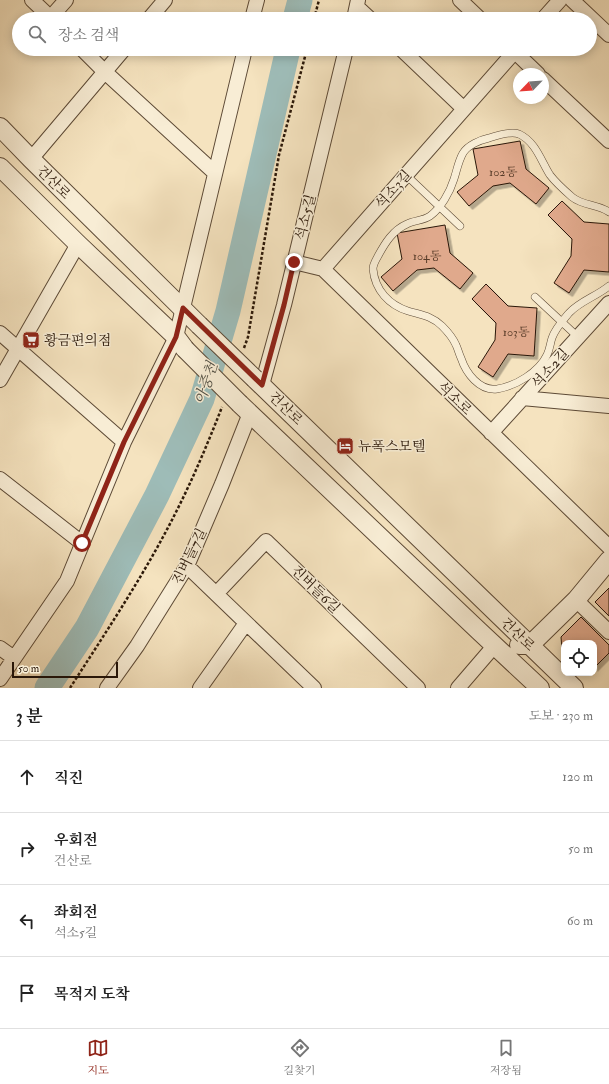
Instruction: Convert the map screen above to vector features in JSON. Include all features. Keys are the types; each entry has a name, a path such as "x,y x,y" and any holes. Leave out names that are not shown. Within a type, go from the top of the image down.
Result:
{"street":[{"path":"32,0 45,12"},
{"path":"57,12 66,0"},
{"path":"155,12 165,0"},
{"path":"254,12 257,0"},
{"path":"460,0 473,12"},
{"path":"550,12 560,0"},
{"path":"572,0 585,12"},
{"path":"597,24 609,35"},
{"path":"89,56 215,173"},
{"path":"31,159 118,56"},
{"path":"0,679 67,581 124,442 181,343 183,308 243,56"},
{"name":"석소5길","path":"258,382 284,305 344,56"},
{"path":"409,56 464,109"},
{"name":"석소3길","path":"323,269 509,56"},
{"name":"석소3길","path":"520,56 532,68"},
{"path":"549,85 605,138"},
{"name":"건산로","path":"0,127 258,382 574,688"},
{"name":"건산로","path":"0,167 181,343 245,408 478,631 540,688"},
{"path":"0,380 78,244"},
{"path":"294,262 323,269"},
{"name":"석소로","path":"323,269 609,547"},
{"name":"석소2길","path":"491,433 609,303"},
{"path":"0,333 124,442"},
{"path":"522,398 609,406"},
{"name":"진버들7길","path":"107,688 137,646 187,566 222,484 245,408"},
{"path":"0,479 82,543"},
{"name":"진버들6길","path":"216,594 266,541 418,688"},
{"path":"458,688 495,645 530,645 576,600 609,560"},
{"path":"187,566 314,688"},
{"path":"576,600 609,632"},
{"path":"200,688 246,623"},
{"path":"0,648 14,658"}],"lane":[{"path":"609,212 603,208 585,204 574,199 558,185 550,175 530,142 518,134 506,133 479,142 464,151 457,166 454,179 439,206 429,216 408,223 396,231 387,241 373,266 375,280 382,294 389,302 399,308 435,320 452,337 461,359 471,377 483,386 496,389 507,386 534,371 541,364 550,346 552,337 571,311 609,286"},
{"path":"406,175 460,226"},
{"path":"536,297 578,337"}],"path":[{"path":"316,12 319,0"}],"building":[{"path":"520,141 526,169 549,188 536,204 510,183 493,186 469,206 457,192 478,175 473,149"},
{"path":"562,201 584,222 609,224 609,272 584,270 569,293 554,283 571,256 572,239 548,215"},
{"path":"445,225 450,253 473,273 460,289 434,268 417,270 393,291 381,277 402,259 397,233"},
{"path":"486,284 508,306 537,308 534,356 508,354 493,377 478,367 495,340 496,323 472,299"},
{"path":"609,588 609,616 595,602"},
{"path":"581,617 609,645 609,653 597,665 597,640 561,640 561,637"}],"waterway":[{"name":"아중천","path":"297,12 300,0"},
{"name":"아중천","path":"47,688 87,628 157,495 202,399 228,311 286,56"}],"place":[{"name":"황금편의점","path":"31,340"},
{"name":"뉴폭스모텔","path":"345,446"}],"route":[{"path":"82,543 124,442 176,337 183,308 262,385 294,262"}]}
